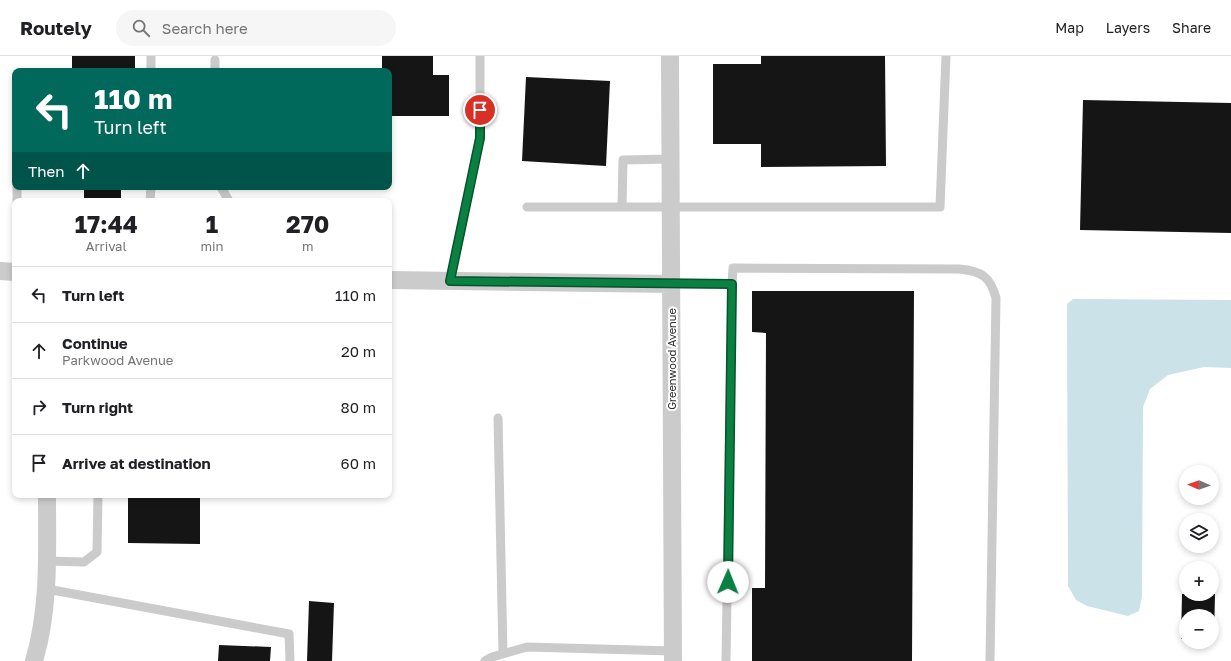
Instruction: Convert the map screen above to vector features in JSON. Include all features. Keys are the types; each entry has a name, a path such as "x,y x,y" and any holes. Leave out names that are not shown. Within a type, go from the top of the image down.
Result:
{"street":[{"name":"Greenwood Avenue","path":"670,56 673,656"},
{"path":"0,271 12,272"},
{"path":"392,280 671,284"},
{"path":"34,661 40,640 47,589 47,498"}],"lane":[{"path":"151,56 151,68"},
{"path":"450,281 480,138 480,56"},
{"path":"527,207 940,207 946,56"},
{"path":"215,60 215,68"},
{"path":"622,207 623,160 671,159"},
{"path":"726,661 733,268 959,269 969,270 980,274 989,280 996,298 990,661"},
{"path":"671,284 732,284"},
{"path":"498,418 503,654"},
{"path":"47,561 84,562 97,552 98,498"},
{"path":"47,589 289,634 290,661"},
{"path":"485,661 526,647 673,656"}],"water":[{"path":"1073,299 1231,300 1231,368 1204,367 1168,375 1150,389 1143,407 1142,597 1139,611 1128,616 1087,606 1076,600 1068,586 1067,304"}],"building":[{"path":"72,56 135,56 135,68 72,68"},
{"path":"382,56 433,56 433,75 449,75 449,116 392,116 392,68 382,68"},
{"path":"761,56 885,56 886,166 761,167 761,144 713,144 713,64 761,64"},
{"path":"526,77 610,81 606,166 522,161"},
{"path":"1083,100 1231,103 1231,233 1080,230"},
{"path":"84,190 121,190 121,198 84,198"},
{"path":"752,291 914,291 912,661 752,661 752,588 765,588 766,333 752,332"},
{"path":"128,498 200,498 200,544 128,543"},
{"path":"309,601 334,603 332,661 307,661"},
{"path":"1182,601 1215,601 1215,609 1182,609"},
{"path":"219,645 271,647 270,661 218,661"}],"route":[{"path":"480,110 480,138 450,281 732,284 728,582"}]}
